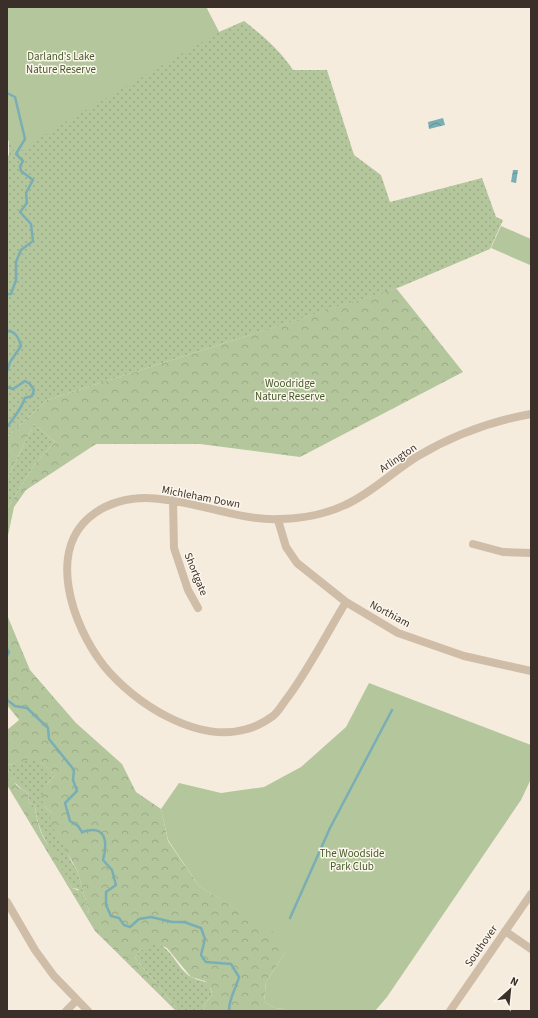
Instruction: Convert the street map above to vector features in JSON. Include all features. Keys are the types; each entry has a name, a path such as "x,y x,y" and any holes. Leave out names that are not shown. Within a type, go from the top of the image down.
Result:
{"street":[{"name":"Arlington","path":"278,520 311,515 345,505 380,484 419,456 470,431 531,414"},
{"name":"Michleham Down","path":"278,520 236,516 173,500 136,499 112,504 94,513 82,524 75,535 68,559 66,578 70,598 79,622 102,664 119,682 160,714 187,725 210,731 230,733 249,729 275,714 294,689 346,602"},
{"name":"Shortgate","path":"173,500 174,548 188,590 198,608"},
{"name":"Northiam","path":"278,520 286,547 297,563 346,602 398,633 464,656 531,671"},
{"path":"473,544 504,552 531,553"},
{"name":"Southover","path":"450,1011 531,894"},
{"path":"7,902 44,963 76,1000 88,1011"},
{"path":"506,931 531,949"},
{"path":"66,1011 76,1000"}],"green space":[{"path":"7,7 206,7 219,32 244,21 277,50 293,70 327,70 354,155 381,175 390,202 482,178 496,217 503,220 490,249 400,287 47,400 7,437 7,153 9,156"},
{"name":"Darland's Lake Nature Reserve","path":"7,7 206,7 219,32 57,127 16,154 7,138"},
{"path":"501,226 531,239 530,265 491,248"},
{"name":"Woodridge Nature Reserve","path":"396,288 463,372 300,457 200,444 96,444 26,490 14,507 7,540 7,509 34,465 55,442 34,424 7,479 7,437 47,400"},
{"path":"34,424 55,442 34,465 7,509 7,479"},
{"path":"7,615 30,670 76,723 122,764 136,792 161,809 168,841 199,886 277,934 285,953 266,982 264,1002 275,1008 284,1009 287,1011 203,1011 205,1004 212,995 211,989 205,981 191,977 167,948 157,943 139,951 135,958 179,1011 176,1011 95,931 7,785 7,769 17,786 29,794 28,802 35,806 37,819 42,834 49,847 59,856 59,863 72,888 80,891 88,913 89,911 77,870 49,821 52,813 44,806 41,798 47,784 55,775 42,763 32,759 10,765 7,763 7,730 19,720 7,705"},
{"name":"The Woodside Park Club","path":"369,683 531,745 531,779 521,800 387,997 375,1011 287,1011 284,1009 275,1008 264,1002 266,982 285,953 270,943 276,934 199,886 168,840 161,809 179,783 221,793 264,787 301,767 346,727"},
{"path":"32,758 42,763 55,775 47,784 44,806 52,813 71,861 77,870 89,911 88,913 78,889 72,888 44,838 35,806 28,802 29,794 17,785 7,768 7,763 10,765"},
{"path":"157,942 168,950 186,973 195,979 207,983 209,986 212,995 205,1004 203,1011 179,1011 135,958 139,951"}],"water":[{"path":"443,118 445,125 429,129 428,122"},
{"path":"513,170 518,170 516,183 511,182"}],"waterway":[{"path":"7,93 15,97 25,139 16,154 23,161 20,166 21,171 33,180 26,193 27,203 20,212 31,224 33,241 21,250 16,262 16,280 11,294 7,294"},
{"path":"7,331 15,334 21,346 10,362 7,371"},
{"path":"7,387 13,389 25,381 30,384 34,390 32,396 25,398 19,410 7,427"},
{"path":"7,649 9,652 7,656"},
{"path":"7,700 15,706 27,708 48,728 49,739 74,770 73,780 77,791 65,803 70,821 78,826 82,832 96,830 101,832 103,836 105,841 105,853 103,860 112,870 116,885 106,892 106,905 111,916 119,918 124,925 130,927 139,919 151,917 172,922 184,922 201,928 205,939 201,955 206,962 231,964 239,977 230,1002 229,1010 231,1011"},
{"path":"290,918 330,828 392,710"}]}
